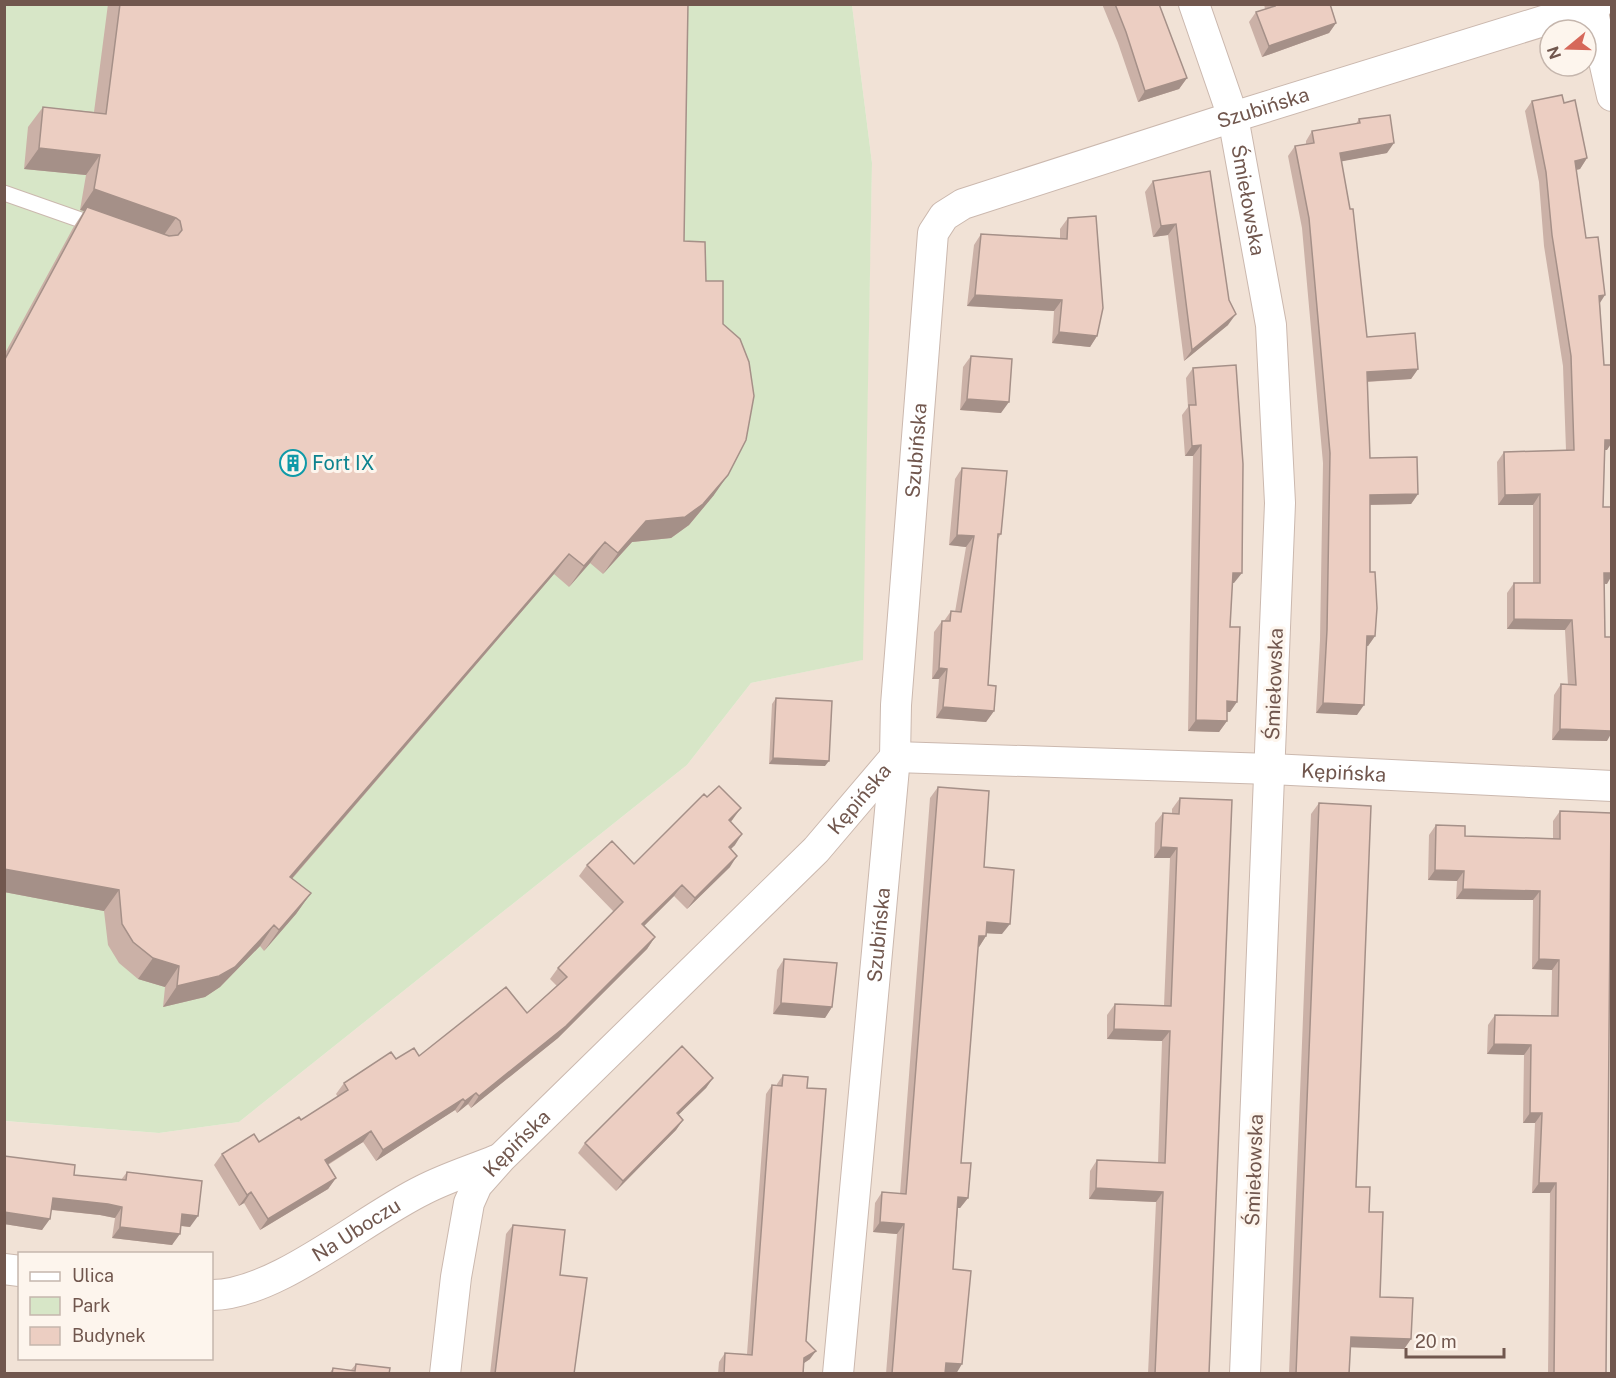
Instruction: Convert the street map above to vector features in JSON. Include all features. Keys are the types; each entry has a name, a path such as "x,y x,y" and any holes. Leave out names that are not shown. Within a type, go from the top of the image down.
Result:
{"street":[{"name":"Śmiełowska","path":"1194,4 1233,117 1271,325 1280,503 1245,1374"},
{"name":"Szubińska","path":"837,1374 895,757 897,693 933,234 944,216 963,204 1594,5"},
{"path":"1594,5 1611,96"},
{"name":"Kępińska","path":"445,1374 456,1277 469,1203 477,1185 501,1158 816,850 895,757 1271,769 1611,786"},
{"name":"Na Uboczu","path":"213,1295 241,1292 268,1281 423,1190 501,1158"}],"lane":[{"path":"4,193 114,232"}],"shaded area":[{"path":"852,5 1611,5 1611,1373 5,1373 4,1121 159,1133 239,1122 687,765 751,683 862,660 872,163"}],"green space":[{"path":"4,5 852,5 872,163 863,660 751,683 687,765 239,1122 159,1133 5,1121"}],"building":[{"name":"Fort IX","path":"120,4 688,4 684,241 705,242 706,281 723,281 723,324 740,339 749,362 754,396 746,440 728,475 703,504 685,517 646,521 618,553 605,542 584,566 569,554 290,877 311,893 279,930 274,925 235,967 219,976 177,986 179,966 153,958 133,942 122,924 119,890 4,869 4,361 87,207 169,236 178,235 182,230 180,221 176,218 94,189 100,155 39,148 43,107 106,114"},
{"path":"1115,4 1159,4 1187,78 1145,91"},
{"path":"1274,4 1330,4 1336,23 1269,46 1256,12 1275,6"},
{"path":"1562,95 1564,103 1575,100 1587,158 1575,161 1586,238 1598,237 1605,295 1599,296 1604,365 1611,365 1611,440 1605,440 1603,507 1611,507 1611,573 1604,573 1605,637 1611,637 1611,731 1560,729 1561,684 1576,685 1572,620 1514,619 1514,583 1540,583 1540,494 1505,495 1504,452 1574,450 1571,356 1552,235 1546,172 1532,101"},
{"path":"1390,115 1394,143 1340,153 1350,209 1353,209 1367,337 1415,333 1418,369 1367,372 1370,458 1417,457 1418,494 1370,495 1370,572 1375,572 1377,608 1375,636 1367,636 1364,705 1323,703 1327,630 1330,453 1309,218 1295,146 1314,143 1312,131 1360,123 1359,119"},
{"path":"1210,171 1229,300 1236,314 1192,350 1176,224 1161,226 1153,181"},
{"path":"1096,216 1103,308 1097,336 1059,332 1062,300 975,295 981,234 1067,239 1068,218"},
{"path":"971,356 1012,359 1009,402 967,399"},
{"path":"1236,365 1243,464 1242,573 1233,573 1230,627 1240,627 1237,702 1227,701 1227,721 1196,720 1201,445 1192,446 1189,405 1196,405 1193,368"},
{"path":"962,468 1007,471 1001,534 998,534 988,685 996,686 994,711 943,707 947,669 939,668 942,621 950,621 951,611 961,612 974,536 957,535"},
{"path":"776,698 832,701 829,761 773,758"},
{"path":"719,786 741,808 729,820 742,834 729,847 737,856 695,898 682,885 642,924 655,937 566,1026 479,1096 476,1093 465,1101 463,1099 383,1150 371,1131 325,1160 336,1178 268,1219 251,1192 247,1195 222,1154 254,1134 259,1142 299,1117 301,1120 348,1090 344,1083 391,1052 396,1059 414,1048 419,1056 506,987 527,1013 567,977 558,968 623,902 587,865 612,841 634,864 704,794 707,797"},
{"path":"938,787 989,791 984,867 1014,870 1010,924 987,922 986,936 979,936 961,1163 971,1163 968,1198 958,1197 953,1269 971,1271 962,1364 946,1363 945,1374 892,1374 904,1224 880,1222 882,1192 906,1194"},
{"path":"1180,798 1232,800 1209,1374 1155,1374 1163,1192 1096,1188 1097,1160 1165,1163 1170,1031 1114,1029 1115,1004 1171,1006 1177,848 1161,847 1163,813 1179,814"},
{"path":"1319,803 1371,806 1356,1187 1370,1187 1369,1212 1383,1212 1380,1297 1413,1298 1411,1339 1351,1337 1349,1374 1296,1374"},
{"path":"1560,811 1611,813 1606,1374 1554,1374 1556,1183 1539,1183 1542,1113 1530,1113 1531,1045 1494,1044 1495,1015 1558,1016 1559,960 1539,959 1540,891 1463,889 1464,871 1435,870 1436,825 1465,826 1465,836 1560,839"},
{"path":"784,959 837,963 832,1007 781,1003"},
{"path":"682,1046 713,1078 677,1113 683,1120 623,1181 585,1143"},
{"path":"783,1075 808,1077 807,1088 826,1089 806,1341 816,1351 804,1358 803,1374 724,1374 725,1353 752,1355 772,1085 782,1086"},
{"path":"4,1156 75,1165 74,1175 126,1180 127,1172 202,1181 198,1216 182,1214 180,1234 120,1227 122,1207 108,1204 53,1198 50,1219 4,1212"},
{"path":"513,1225 565,1230 560,1275 587,1278 574,1374 495,1374"},
{"path":"356,1364 390,1368 389,1374 332,1374 333,1368 355,1371"}],"place":[{"name":"Fort IX","path":"293,463"}]}
